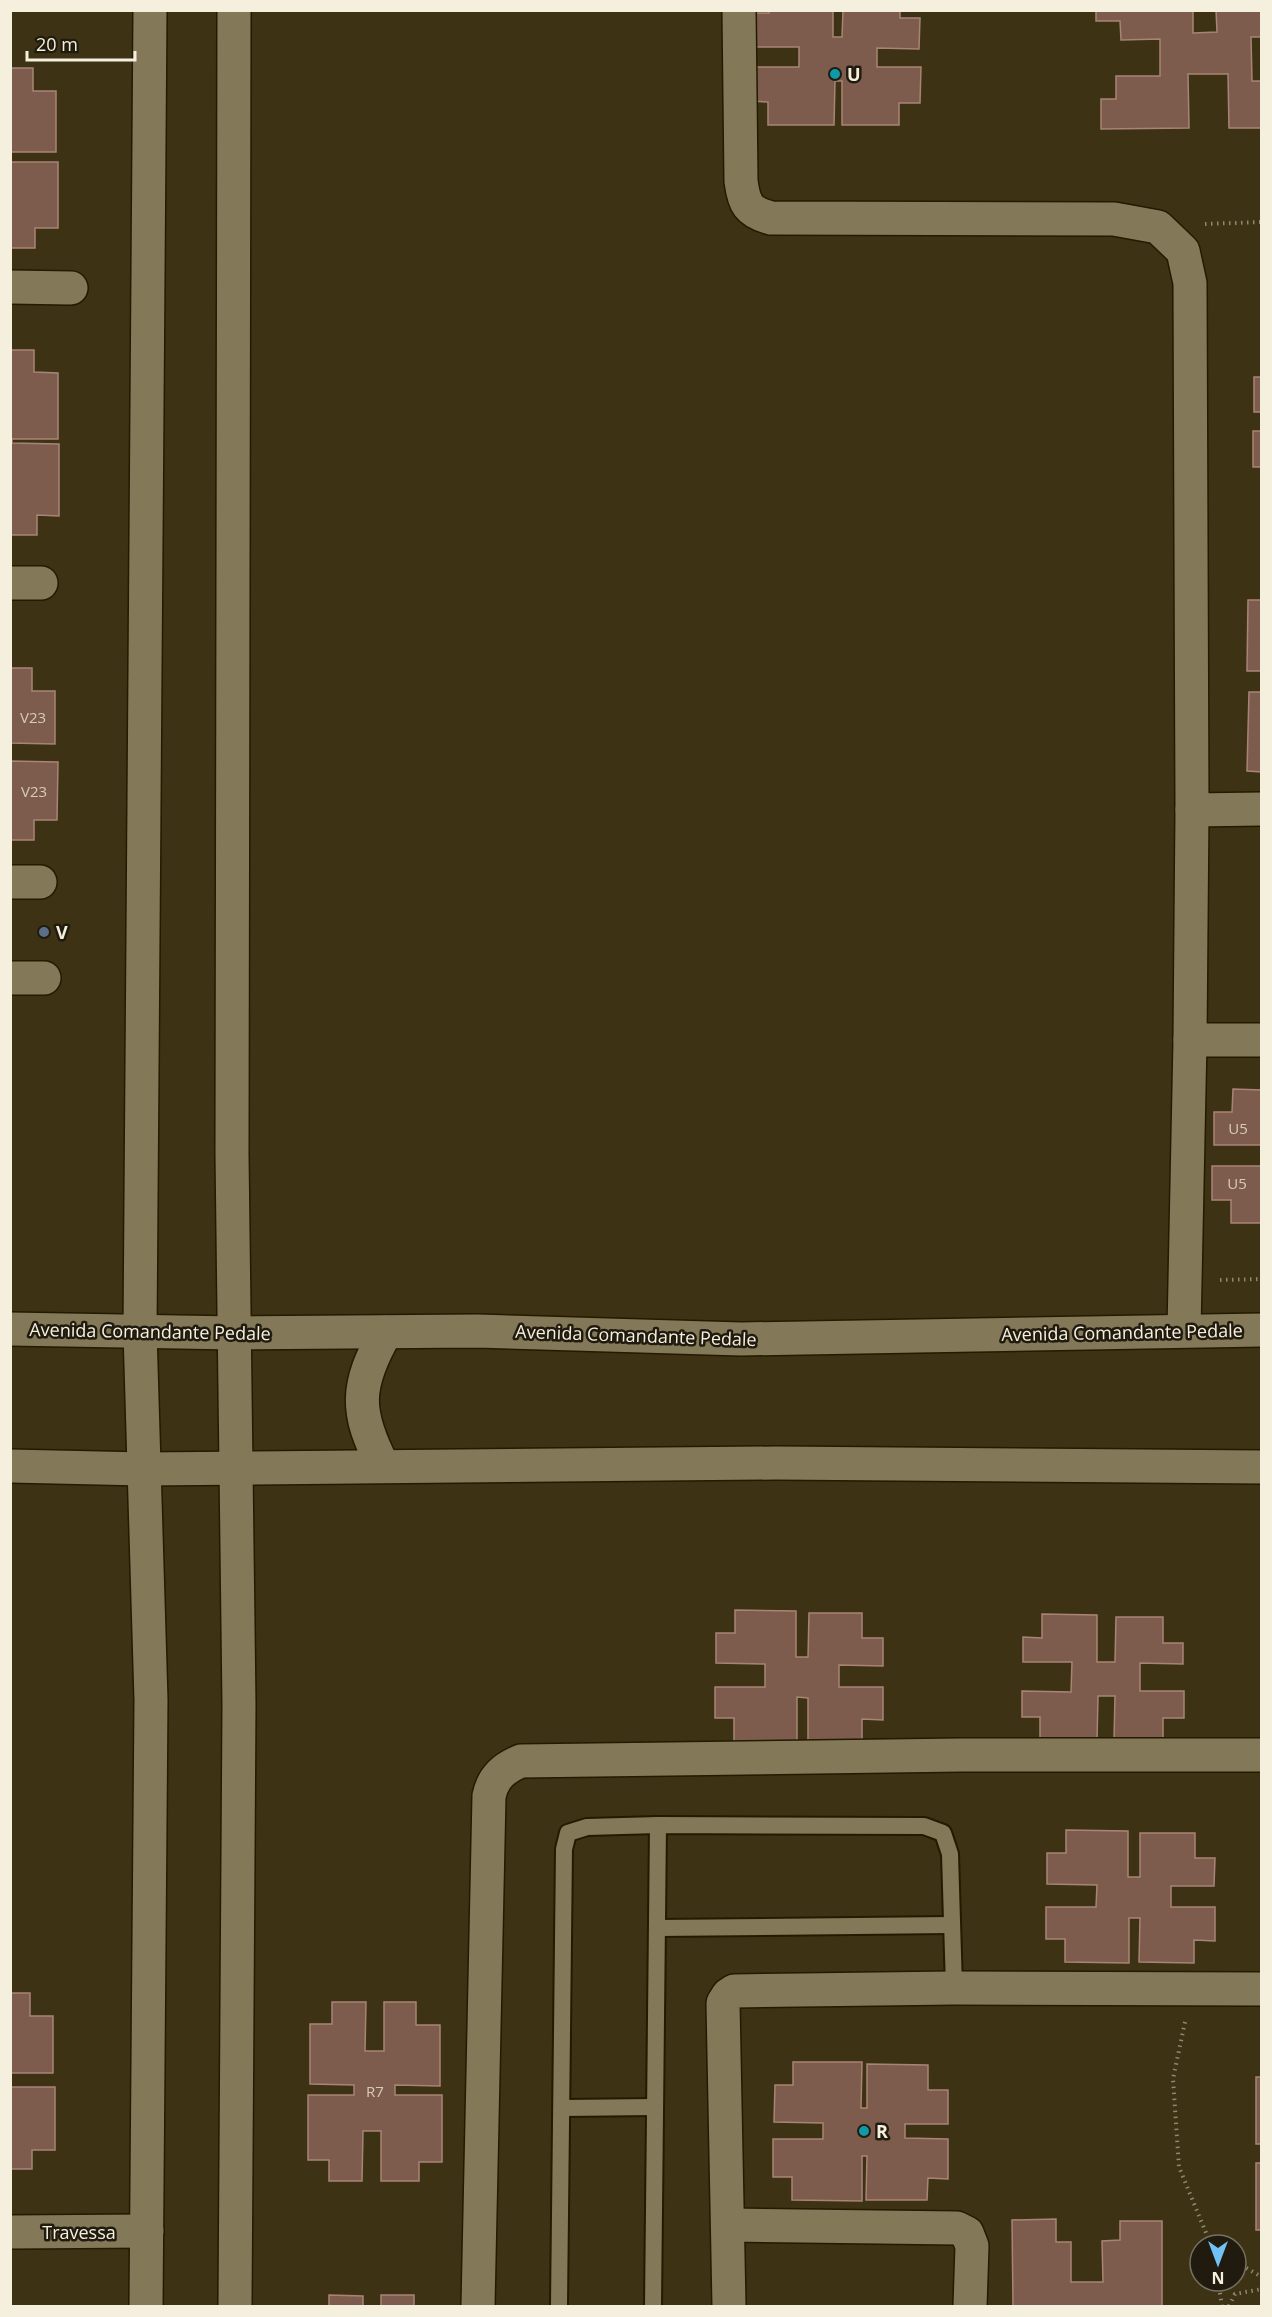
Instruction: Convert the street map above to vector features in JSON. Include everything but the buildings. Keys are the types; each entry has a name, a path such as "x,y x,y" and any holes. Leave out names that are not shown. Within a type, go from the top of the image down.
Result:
{"street":[{"path":"147,2307 151,1700 140,1332 150,10"},
{"path":"234,10 232,1154 239,1717 235,2307"},
{"path":"739,10 741,181 743,196 748,207 757,215 771,218 1114,219 1158,227 1183,250 1190,283 1192,810 1184,1330"},
{"path":"10,287 71,288"},
{"path":"1192,810 1262,809"},
{"path":"10,978 44,978"},
{"path":"1190,1040 1262,1040"},
{"name":"Avenida Comandante Pedale","path":"10,1329 235,1333 477,1331 741,1339 1262,1330"},
{"path":"382,1466 363,1420 362,1401 364,1378 372,1355 386,1332"},
{"path":"10,1466 144,1469 788,1464 1262,1467"},
{"path":"478,2307 489,1796 492,1784 508,1767 521,1761 962,1755 1262,1755"},
{"path":"729,2307 723,2003 728,1995 734,1992 954,1988 1262,1989"},
{"path":"728,2225 957,2228 967,2232 972,2246 970,2307"},
{"name":"Travessa","path":"10,2232 147,2231"}],"lane":[{"path":"653,2307 658,1825"},
{"path":"559,2307 564,1850 568,1833 587,1827 658,1825 924,1826 943,1833 950,1854 954,1988"},
{"path":"657,1928 951,1925"},
{"path":"562,2108 655,2107"}],"path":[{"path":"1185,1280 1262,1279"},
{"path":"1193,1989 1173,2079 1179,2168 1207,2233"},
{"path":"1248,2269 1262,2277"},
{"path":"1228,2307 1235,2294 1262,2289"}],"place":[{"name":"U","path":"835,74"},
{"name":"V","path":"44,932"},
{"name":"R","path":"864,2131"}]}
